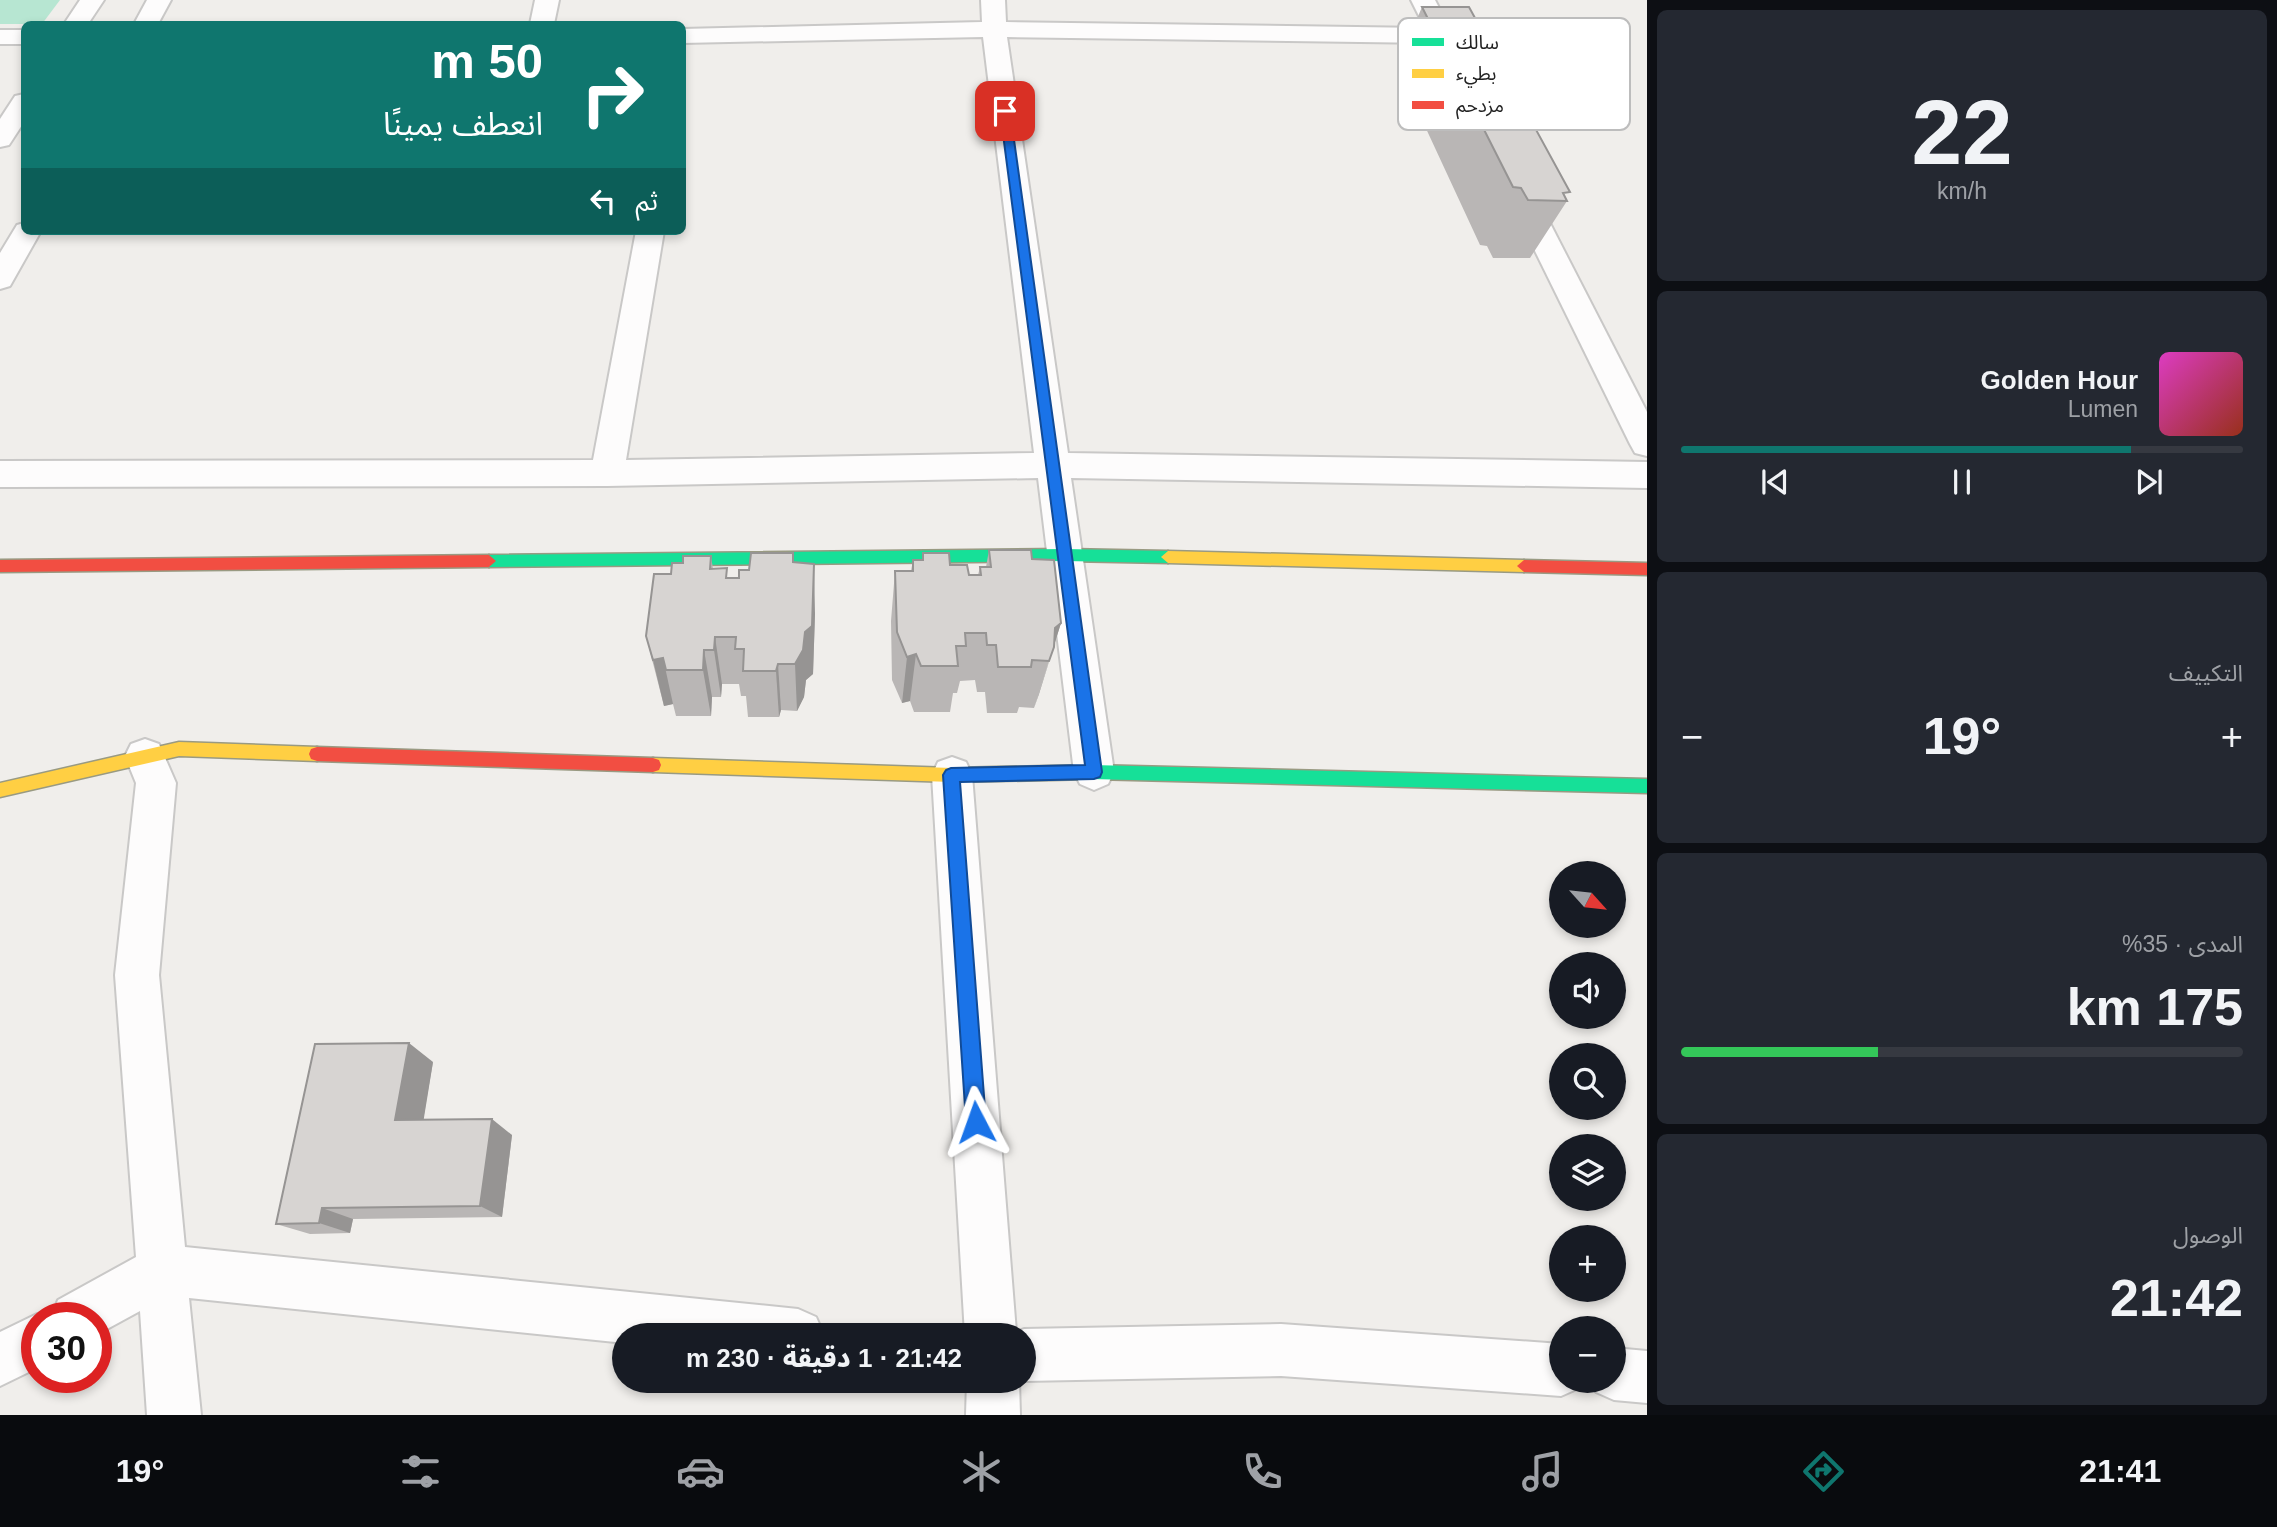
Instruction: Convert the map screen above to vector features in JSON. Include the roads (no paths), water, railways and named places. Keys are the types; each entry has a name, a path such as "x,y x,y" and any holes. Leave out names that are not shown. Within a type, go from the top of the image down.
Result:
{"street":[{"path":"78,21 92,0"},
{"path":"148,21 159,0"},
{"path":"543,21 547,0"},
{"path":"1423,0 1432,18"},
{"path":"686,39 994,15 1398,34"},
{"path":"994,15 1094,772"},
{"path":"0,37 21,37"},
{"path":"0,139 21,107"},
{"path":"1510,172 1647,444"},
{"path":"0,279 25,235"},
{"path":"607,473 649,235"},
{"path":"0,474 607,473 1053,465 1647,475"},
{"path":"0,566 1065,555 1647,569"},
{"path":"0,790 179,749 951,775 1094,772 1647,786"},
{"path":"145,756 156,783 137,975 174,1415"},
{"path":"951,775 990,1323"},
{"path":"105,1302 163,1270 681,1323"},
{"path":"0,1360 21,1349"},
{"path":"1036,1355 1281,1350 1549,1369"},
{"path":"1626,1375 1647,1377"},
{"path":"993,1393 993,1415"}]}
